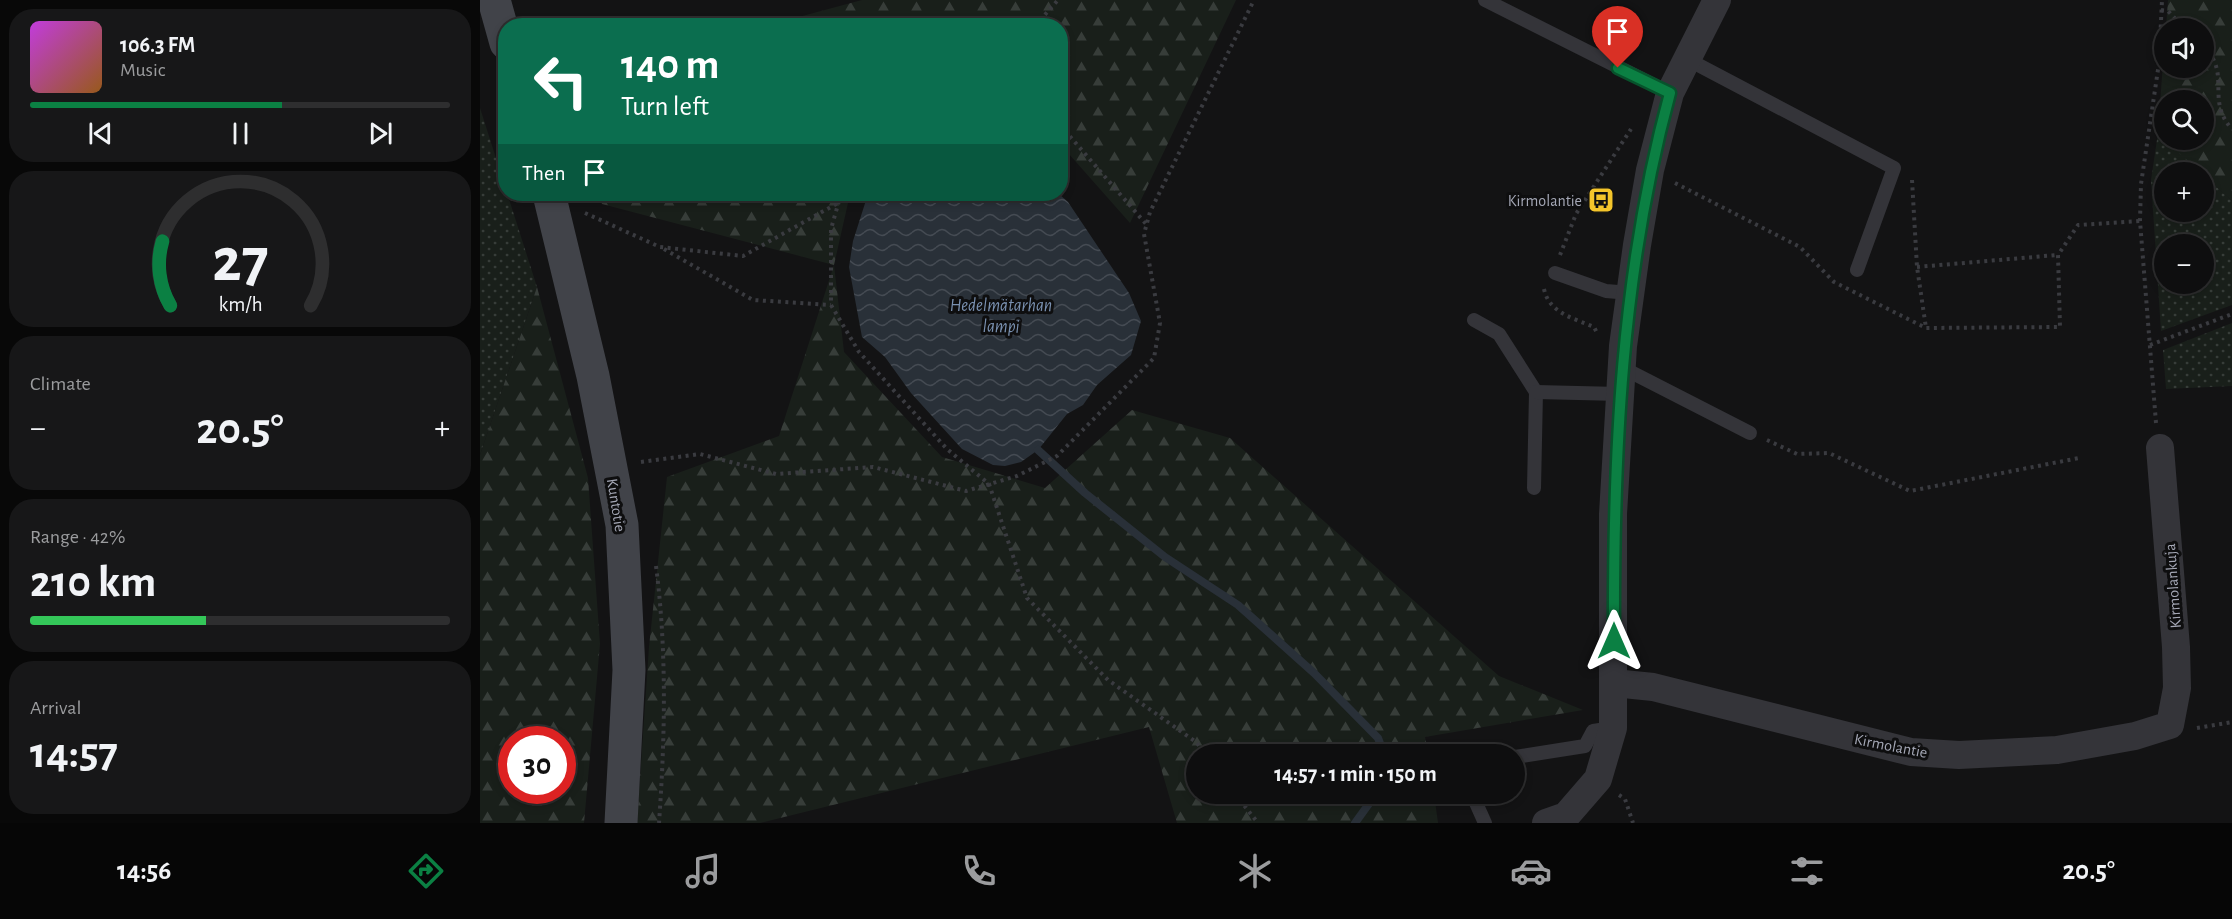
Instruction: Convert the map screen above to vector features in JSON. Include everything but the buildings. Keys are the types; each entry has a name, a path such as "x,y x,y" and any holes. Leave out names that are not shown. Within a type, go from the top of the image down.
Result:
{"street":[{"path":"494,0 499,18"},
{"path":"1546,823 1566,816 1598,779 1608,753 1613,728 1614,683 1613,514 1623,346 1630,293 1650,170 1670,93 1717,0"},
{"name":"Kuntotie","path":"551,201 593,376 622,525 629,670 621,823"},
{"name":"Kirmolankuja","path":"2160,447 2176,647 2177,688 2170,725"},
{"name":"Kirmolantie","path":"1614,683 1653,687 1911,752 1991,755 2057,750 2135,736 2170,725"}],"lane":[{"path":"1485,0 1670,93"},
{"path":"1687,59 1894,168 1857,270"},
{"path":"1555,273 1606,291 1630,293"},
{"path":"1474,320 1499,334 1536,392 1534,488"},
{"path":"1536,392 1622,381 1750,433"},
{"path":"1525,755 1585,746 1593,731 1613,728"},
{"path":"1476,804 1485,823"}],"path":[{"path":"1042,18 1058,0"},
{"path":"640,462 700,454 776,474 873,467 966,491 1032,468 1057,456 1154,358 1160,323 1144,234 1150,212 1254,0"},
{"path":"2160,447 2140,221 2141,184 2159,63 2162,0"},
{"path":"2161,10 2168,11 2175,18"},
{"path":"2214,54 2220,58"},
{"path":"2224,80 2225,118 2232,129"},
{"path":"1068,134 1147,225"},
{"path":"1650,170 1800,247 1834,282 1926,328 2060,327 2058,255 2078,225 2140,221"},
{"path":"1912,180 1917,267 1926,328"},
{"path":"660,247 743,256 838,203"},
{"path":"838,203 831,229 831,305 859,352 947,449 989,484 1027,598 1108,680 1198,744"},
{"path":"578,210 660,247 753,300 831,305"},
{"path":"1917,267 2058,255"},
{"path":"2150,345 2232,314"},
{"path":"1750,433 1797,454 1829,453 1910,491 2079,458"},
{"path":"2170,725 2190,729 2232,722"},
{"path":"1243,804 1258,823"}],"green space":[{"path":"862,0 1236,0 1130,223 1068,153 1068,18 795,18"},
{"path":"2168,0 2232,0 2232,201 2214,185 2214,162 2189,162 2176,150 2214,150 2214,90 2161,90 2162,78 2214,78 2214,18 2167,18"},
{"path":"480,108 498,165 498,201 510,201 537,287 480,455"},
{"path":"2155,150 2177,150 2190,162 2154,162 2154,222 2214,222 2214,184 2232,201 2232,305 2161,331 2159,294 2214,294 2214,234 2155,234 2151,180"},
{"path":"601,201 848,201 834,265 602,204"},
{"path":"834,265 844,352 942,457 1045,488 1132,410 1230,438 1499,676 1583,710 1425,737 1426,744 1186,744 1186,804 1435,804 1438,823 1177,823 1149,727 760,823 637,823 649,647 667,477 779,436"},
{"path":"537,287 588,478 600,644 584,823 480,823 480,455"},
{"path":"2232,323 2232,386 2166,389 2163,350"}],"water":[{"name":"Hedelmätarhan lampi","path":"866,201 1067,201 1129,293 1141,321 1131,355 1097,385 1083,405 1067,414 1038,450 1021,462 1005,466 993,465 962,449 911,393 885,357 862,337 849,267 853,241"}],"waterway":[{"path":"1038,450 1085,493 1165,557 1238,605 1314,673 1378,738 1380,744"},
{"path":"1355,823 1369,804"}],"place":[{"name":"Kirmolantie","path":"1601,200"}],"route":[{"path":"1614,641 1613,514 1623,346 1650,170 1670,93 1618,68"}]}
